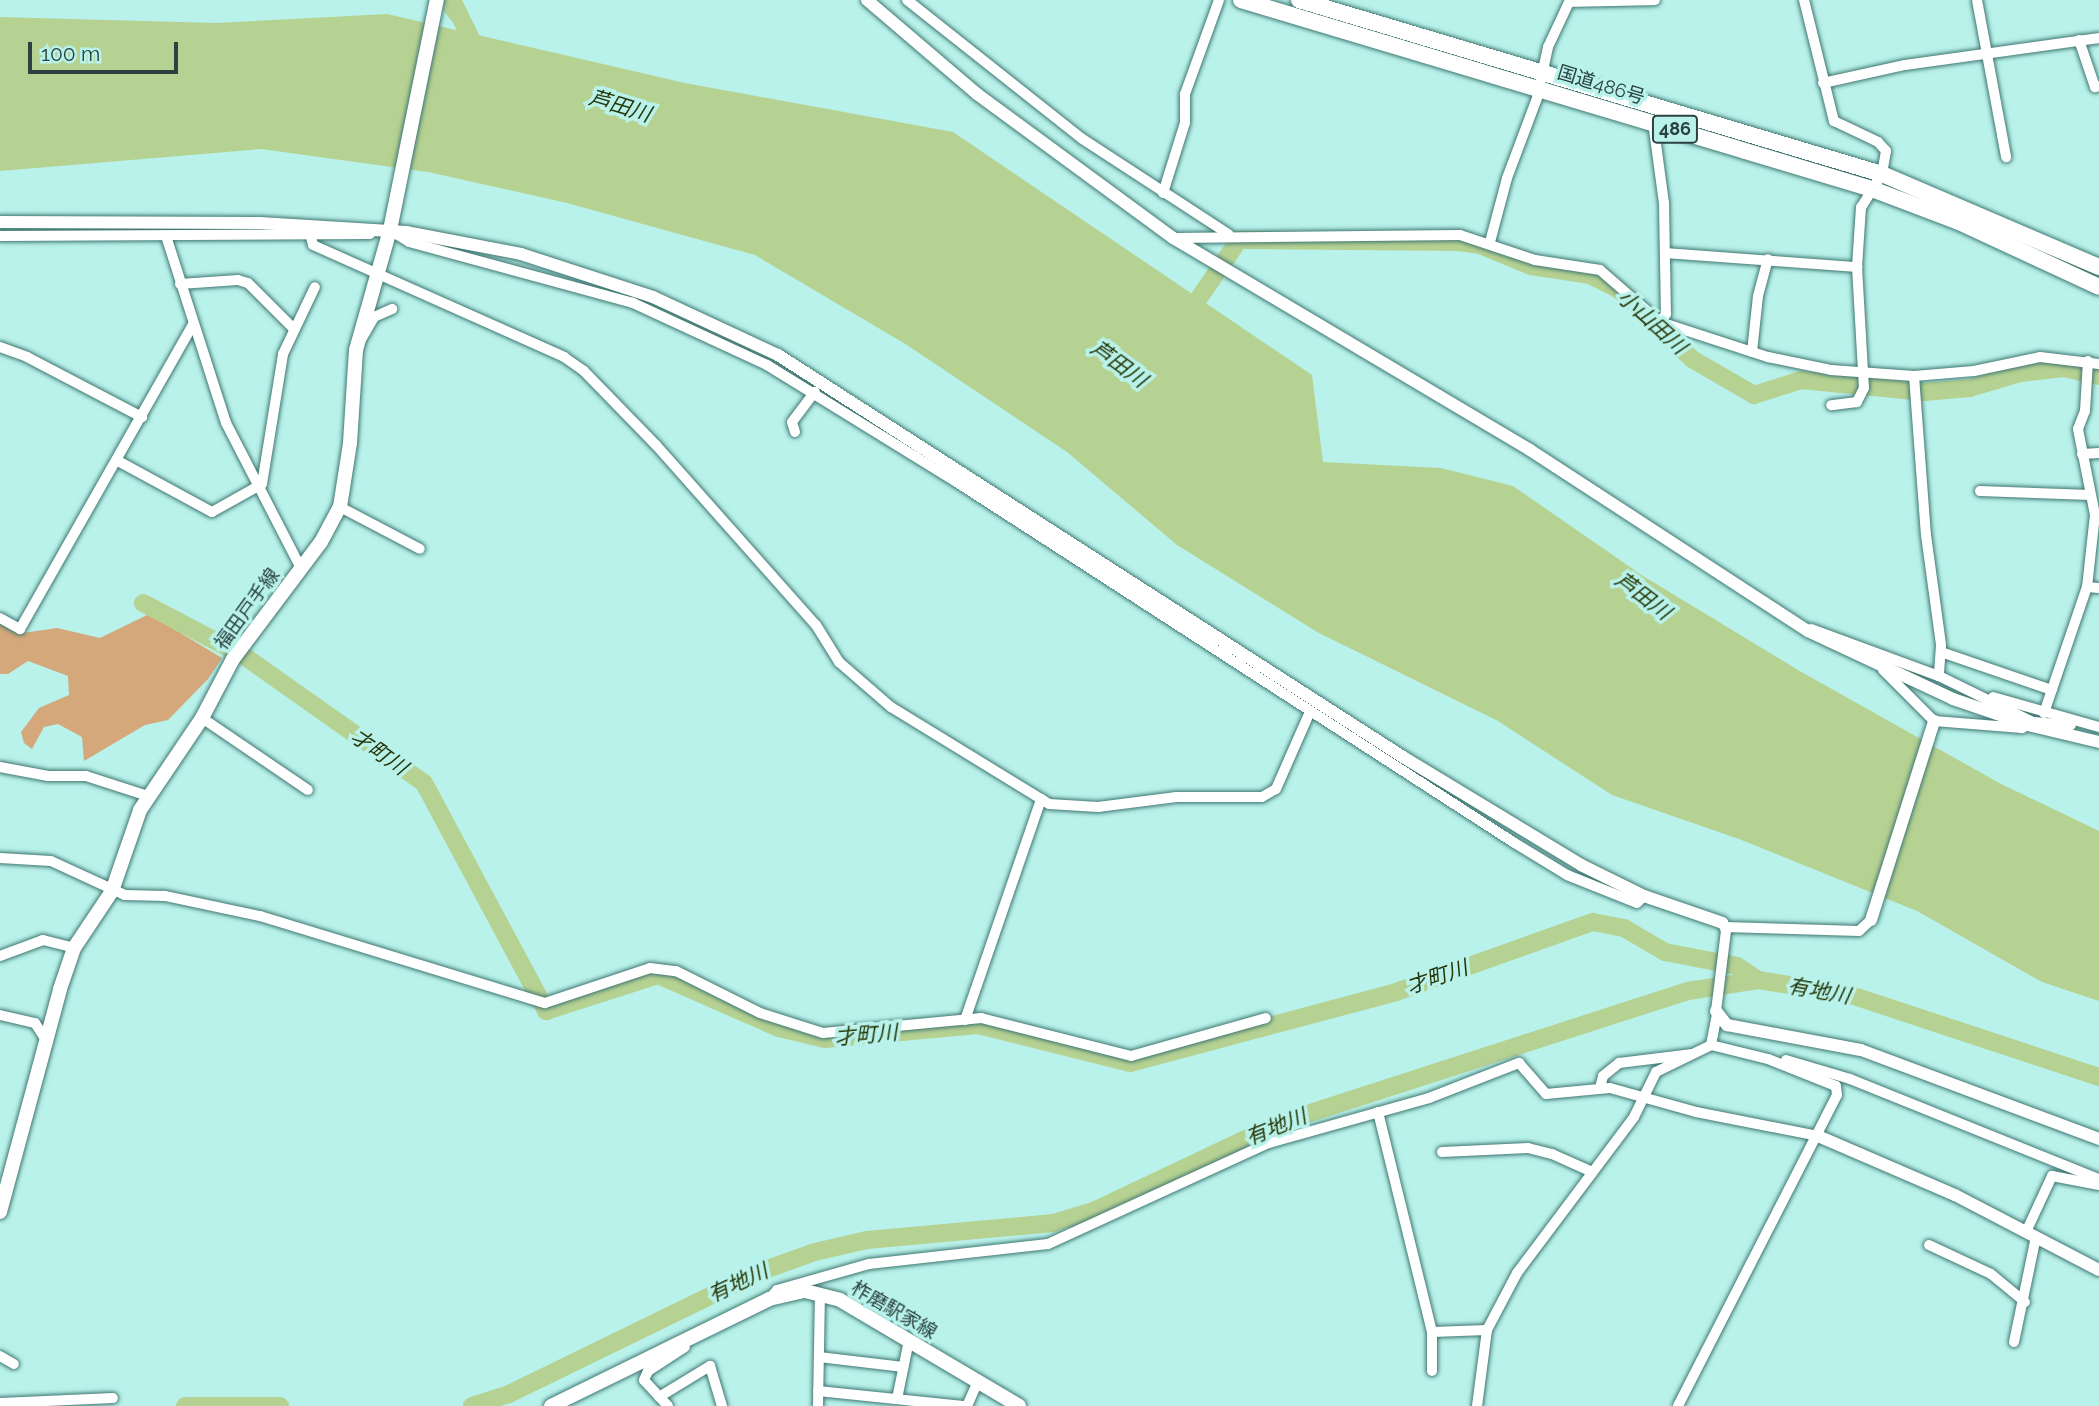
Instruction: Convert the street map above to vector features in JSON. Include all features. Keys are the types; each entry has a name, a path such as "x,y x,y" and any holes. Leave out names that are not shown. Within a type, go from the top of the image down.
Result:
{"highway":[{"name":"国道486号","path":"1241,0 1872,189 1959,222 2099,287"},
{"name":"国道486号","path":"1299,0 1882,174 2099,267"}],"main road":[{"name":"福田戸手線","path":"0,1212 74,948 112,891 148,796 202,718 238,652 321,542 340,507 348,464 358,338 391,227 437,0"},
{"name":"柞磨駅家線","path":"551,1406 769,1299 806,1291 820,1293 909,1340 1019,1406"}],"street":[{"path":"867,0 987,102 1173,238 1530,450 1808,631 1883,670 2032,724 2099,742"},
{"path":"906,0 1081,138 1228,234"},
{"path":"1163,193 1185,123 1185,94 1219,0"},
{"path":"1490,242 1539,89 1540,71 1570,1 1656,0"},
{"path":"1804,0 1833,121 1878,142 1886,151 1882,174 1861,207 1857,267 1864,388 1857,402 1831,405"},
{"path":"1977,0 1989,52 1996,113 2006,157"},
{"path":"1823,83 1989,52 2099,38"},
{"path":"2079,40 2095,87 2099,86"},
{"path":"1653,122 1664,203 1666,314 1660,322"},
{"path":"0,222 260,223 391,227 521,254 653,297 751,343 1000,494 1403,757 1581,865 1644,896 1724,927 1859,931 1871,920 1934,721"},
{"path":"1,236 311,237 391,227 409,242 633,303 767,365 815,392 1309,714 1567,875 1637,903 1644,896"},
{"path":"1173,238 1228,234 1460,235 1490,242 1535,260 1600,270 1660,322 1804,366 1916,385 2040,357 2087,368 2099,364"},
{"path":"166,236 226,424 300,568"},
{"path":"311,237 313,246 564,357 583,371 656,444 816,625 839,662 891,707 1041,799 1067,808 1177,797 1262,797 1276,789 1309,714"},
{"path":"1665,253 1857,267"},
{"path":"1752,352 1758,296 1768,259"},
{"path":"180,284 238,280 248,283 293,328"},
{"path":"118,461 212,512 255,485 261,484 278,374 293,328 314,287"},
{"path":"358,338 365,339 374,317 392,309"},
{"path":"0,618 20,629 118,461 193,324"},
{"path":"751,343 767,365"},
{"path":"0,347 27,356 142,417"},
{"path":"2044,713 2087,587 2097,515 2090,495 2078,429 2085,411 2087,368"},
{"path":"1916,385 1926,535 1941,652 1939,676"},
{"path":"795,432 792,422 815,392"},
{"path":"2082,454 2099,453"},
{"path":"1980,491 2090,495"},
{"path":"340,507 420,549"},
{"path":"2087,587 2099,588"},
{"path":"1808,631 1813,627 1939,676 2032,724"},
{"path":"1941,652 2052,691"},
{"path":"1883,670 1934,721 2096,725"},
{"path":"1982,697 2096,725"},
{"path":"202,718 308,790"},
{"path":"0,767 48,776 86,776 148,796"},
{"path":"965,1020 1041,799"},
{"path":"0,859 51,861 112,891 165,896 260,916 545,1003 650,968 676,971 760,1013 823,1033 981,1018 1131,1056 1266,1018"},
{"path":"1711,1045 1724,927"},
{"path":"0,956 43,940 74,948"},
{"path":"1716,1013 1727,1025 1861,1050 2099,1139"},
{"path":"0,1015 35,1023 47,1040"},
{"path":"1477,1406 1488,1330 1517,1273 1643,1098 1657,1072 1711,1045 1768,1059 1836,1086 1837,1094 1818,1136 1678,1406"},
{"path":"1600,1088 1604,1076 1619,1063 1692,1054"},
{"path":"1768,1059 1782,1059 1850,1079 2099,1179"},
{"path":"769,1299 778,1290 869,1264 1048,1244 1269,1143 1378,1112 1519,1063 1546,1094 1600,1088 1818,1136 1955,1195 2099,1270"},
{"path":"1378,1112 1432,1332 1432,1371"},
{"path":"1442,1152 1528,1148 1590,1171"},
{"path":"2014,1342 2025,1302 2031,1234 2052,1176 2099,1185"},
{"path":"1929,1245 1991,1274 2025,1302"},
{"path":"818,1406 820,1293"},
{"path":"1432,1332 1488,1330"},
{"path":"668,1406 644,1380 648,1371 701,1333"},
{"path":"897,1399 909,1340"},
{"path":"0,1356 14,1364"},
{"path":"819,1357 903,1367"},
{"path":"659,1397 710,1366 722,1406"},
{"path":"818,1391 965,1406 978,1381"},
{"path":"0,1403 113,1398"}],"shaded area":[{"path":"149,614 222,658 208,679 168,720 145,725 84,761 82,737 58,724 44,727 32,749 24,743 21,732 39,708 69,695 68,676 28,661 8,674 0,674 0,624 23,633 57,628 100,638"}],"water":[{"name":"芦田川","path":"387,14 685,83 953,132 1312,375 1323,462 1441,468 1513,486 1643,576 1798,670 2001,784 2099,831 2099,1001 2042,982 1917,911 1739,839 1612,795 1498,721 1317,632 1177,545 1067,452 907,345 755,255 567,203 428,172 261,149 0,171 0,17 216,23"}],"waterway":[{"path":"452,0 478,53"},
{"path":"441,5 463,32"},
{"name":"小山田川","path":"1186,317 1239,240 1457,242 1480,245 1531,266 1590,275 1618,289 1692,359 1754,395 1801,380 1924,392 1970,388 2020,373 2064,368 2099,376"},
{"name":"才町川","path":"143,603 244,656 424,783 546,1011 658,975 779,1028 825,1039 978,1025 1130,1063 1396,992 1593,922 1624,928 1665,952 1737,966 1758,980"},
{"name":"有地川","path":"472,1406 509,1394 759,1272 815,1252 867,1240 1053,1223 1096,1210 1279,1123 1688,991 1758,980 1851,995 2099,1077"},
{"name":"有地川","path":"185,1406 280,1406"}]}
